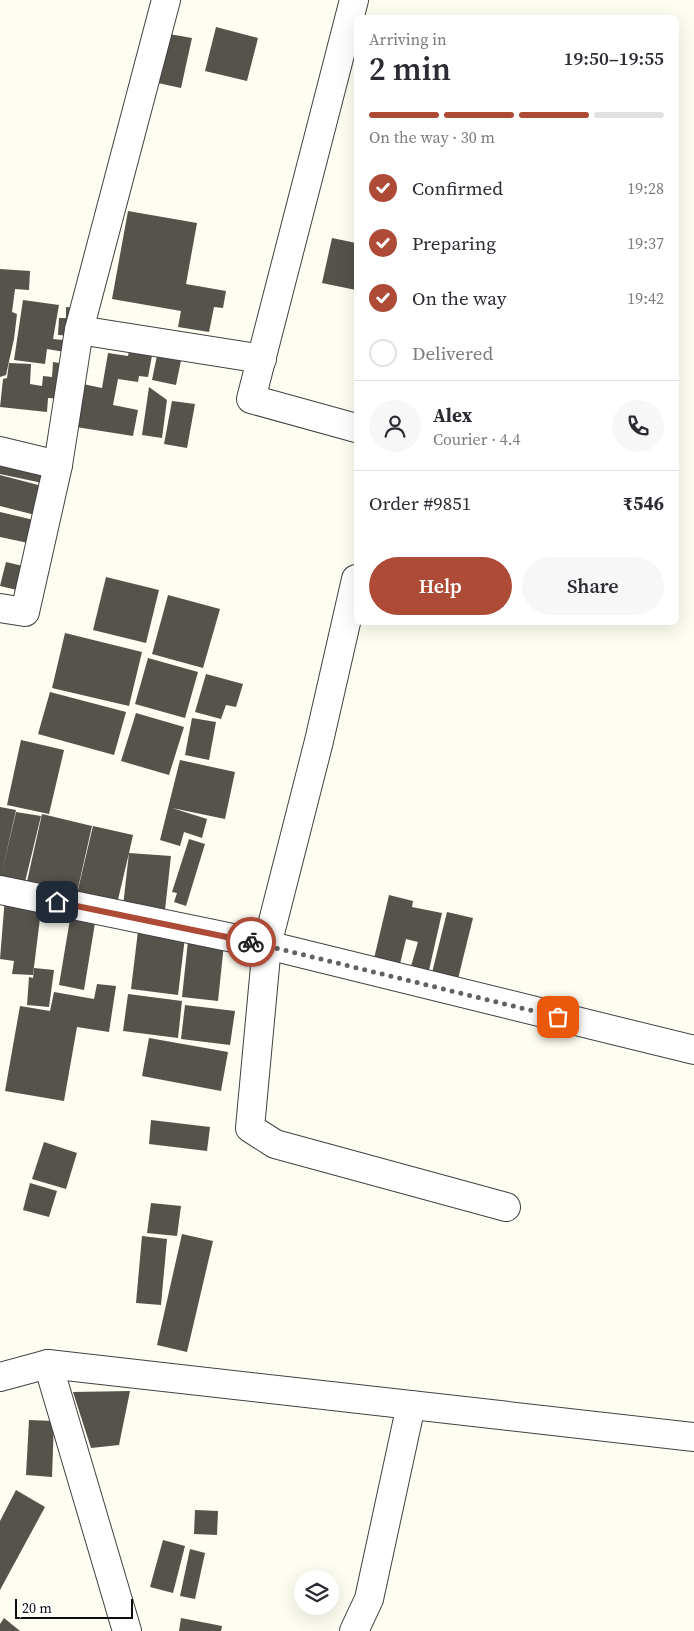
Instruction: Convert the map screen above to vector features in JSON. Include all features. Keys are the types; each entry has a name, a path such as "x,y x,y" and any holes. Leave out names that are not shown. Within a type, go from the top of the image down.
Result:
{"street":[{"path":"0,608 25,612 58,465 79,330 166,0"},
{"path":"354,0 252,399 354,427"},
{"path":"79,330 262,359"},
{"path":"0,451 58,465"},
{"path":"354,588 319,741 267,946 250,1128 275,1144 506,1207"},
{"path":"0,890 267,946 694,1050"},
{"path":"0,1377 48,1364 694,1437"},
{"path":"48,1364 127,1631"},
{"path":"354,1631 369,1600 411,1405"}],"building":[{"path":"216,27 258,38 247,81 205,71"},
{"path":"169,34 192,38 181,88 158,83"},
{"path":"128,211 197,223 186,284 226,291 223,308 214,307 209,332 178,327 181,311 112,299"},
{"path":"332,238 354,243 354,290 322,283"},
{"path":"0,269 30,271 29,290 15,289 12,312 17,314 14,339 6,375 0,377"},
{"path":"23,300 59,305 53,339 73,341 65,352 47,349 45,364 14,360"},
{"path":"66,307 78,308 90,337 58,335 59,318 66,318"},
{"path":"161,336 185,341 176,385 152,380"},
{"path":"131,341 154,345 148,377 139,376 138,382 118,379 113,405 138,410 133,436 76,427 83,384 102,388 108,353 128,356"},
{"path":"53,362 66,364 63,399 48,398 47,412 0,407 3,379 7,378 9,363 31,364 30,384 42,386 43,376 52,377"},
{"path":"149,387 167,400 162,438 142,435"},
{"path":"172,401 195,404 187,448 164,444"},
{"path":"0,458 50,469 47,484 0,474"},
{"path":"0,475 46,487 39,516 0,506"},
{"path":"0,512 38,521 33,544 0,537"},
{"path":"6,562 27,567 21,591 0,586"},
{"path":"106,577 159,590 146,643 93,630"},
{"path":"168,595 220,609 203,668 152,654"},
{"path":"65,633 142,652 129,706 52,688"},
{"path":"148,658 198,672 185,718 135,704"},
{"path":"206,674 243,684 236,707 226,705 221,719 195,712"},
{"path":"50,692 126,712 114,755 38,734"},
{"path":"136,713 184,727 169,775 121,761"},
{"path":"192,718 216,722 209,760 185,755"},
{"path":"21,740 64,750 49,814 7,805"},
{"path":"180,760 235,772 225,819 172,808 207,819 202,838 184,832 180,846 160,840"},
{"path":"0,807 16,810 2,872 16,812 41,816 24,886 0,879"},
{"path":"42,814 92,826 76,897 26,886"},
{"path":"93,826 133,835 116,908 76,898"},
{"path":"189,839 205,844 186,906 174,902 177,893 172,892"},
{"path":"129,853 171,856 165,910 123,906"},
{"path":"389,895 413,901 412,907 442,913 427,979 372,967","holes":["406,939 418,942 411,966 400,964"]},
{"path":"5,897 42,902 33,975 12,974 14,961 0,959"},
{"path":"447,912 473,918 456,987 430,981"},
{"path":"71,913 96,917 84,990 59,985"},
{"path":"138,931 185,937 178,995 131,989"},
{"path":"188,941 224,944 218,1001 182,997"},
{"path":"34,968 54,970 49,1007 27,1005 29,977 33,978"},
{"path":"97,984 116,986 109,1032 77,1027 64,1101 5,1091 20,1006 50,1011 54,992 94,999"},
{"path":"128,994 182,1001 178,1038 123,1031"},
{"path":"185,1005 235,1011 230,1045 181,1039"},
{"path":"149,1038 228,1052 221,1091 142,1076"},
{"path":"151,1120 210,1127 207,1151 149,1144"},
{"path":"44,1142 77,1153 66,1189 32,1179"},
{"path":"30,1183 57,1191 49,1217 23,1210"},
{"path":"151,1203 181,1206 177,1236 147,1233"},
{"path":"182,1234 213,1241 187,1352 157,1345"},
{"path":"142,1236 167,1239 161,1305 136,1303"},
{"path":"130,1391 119,1445 91,1448 73,1392"},
{"path":"29,1420 54,1421 52,1477 26,1475"},
{"path":"16,1490 45,1507 0,1590 0,1521"},
{"path":"195,1510 218,1511 217,1535 194,1534"},
{"path":"163,1540 185,1546 173,1593 150,1587"},
{"path":"190,1549 205,1553 195,1599 180,1596"},
{"path":"4,1618 20,1631 0,1631 0,1624"},
{"path":"181,1618 222,1626 221,1631 179,1631"}],"way so far":[{"path":"251,942 558,1017"}],"route":[{"path":"57,902 251,942"}]}
